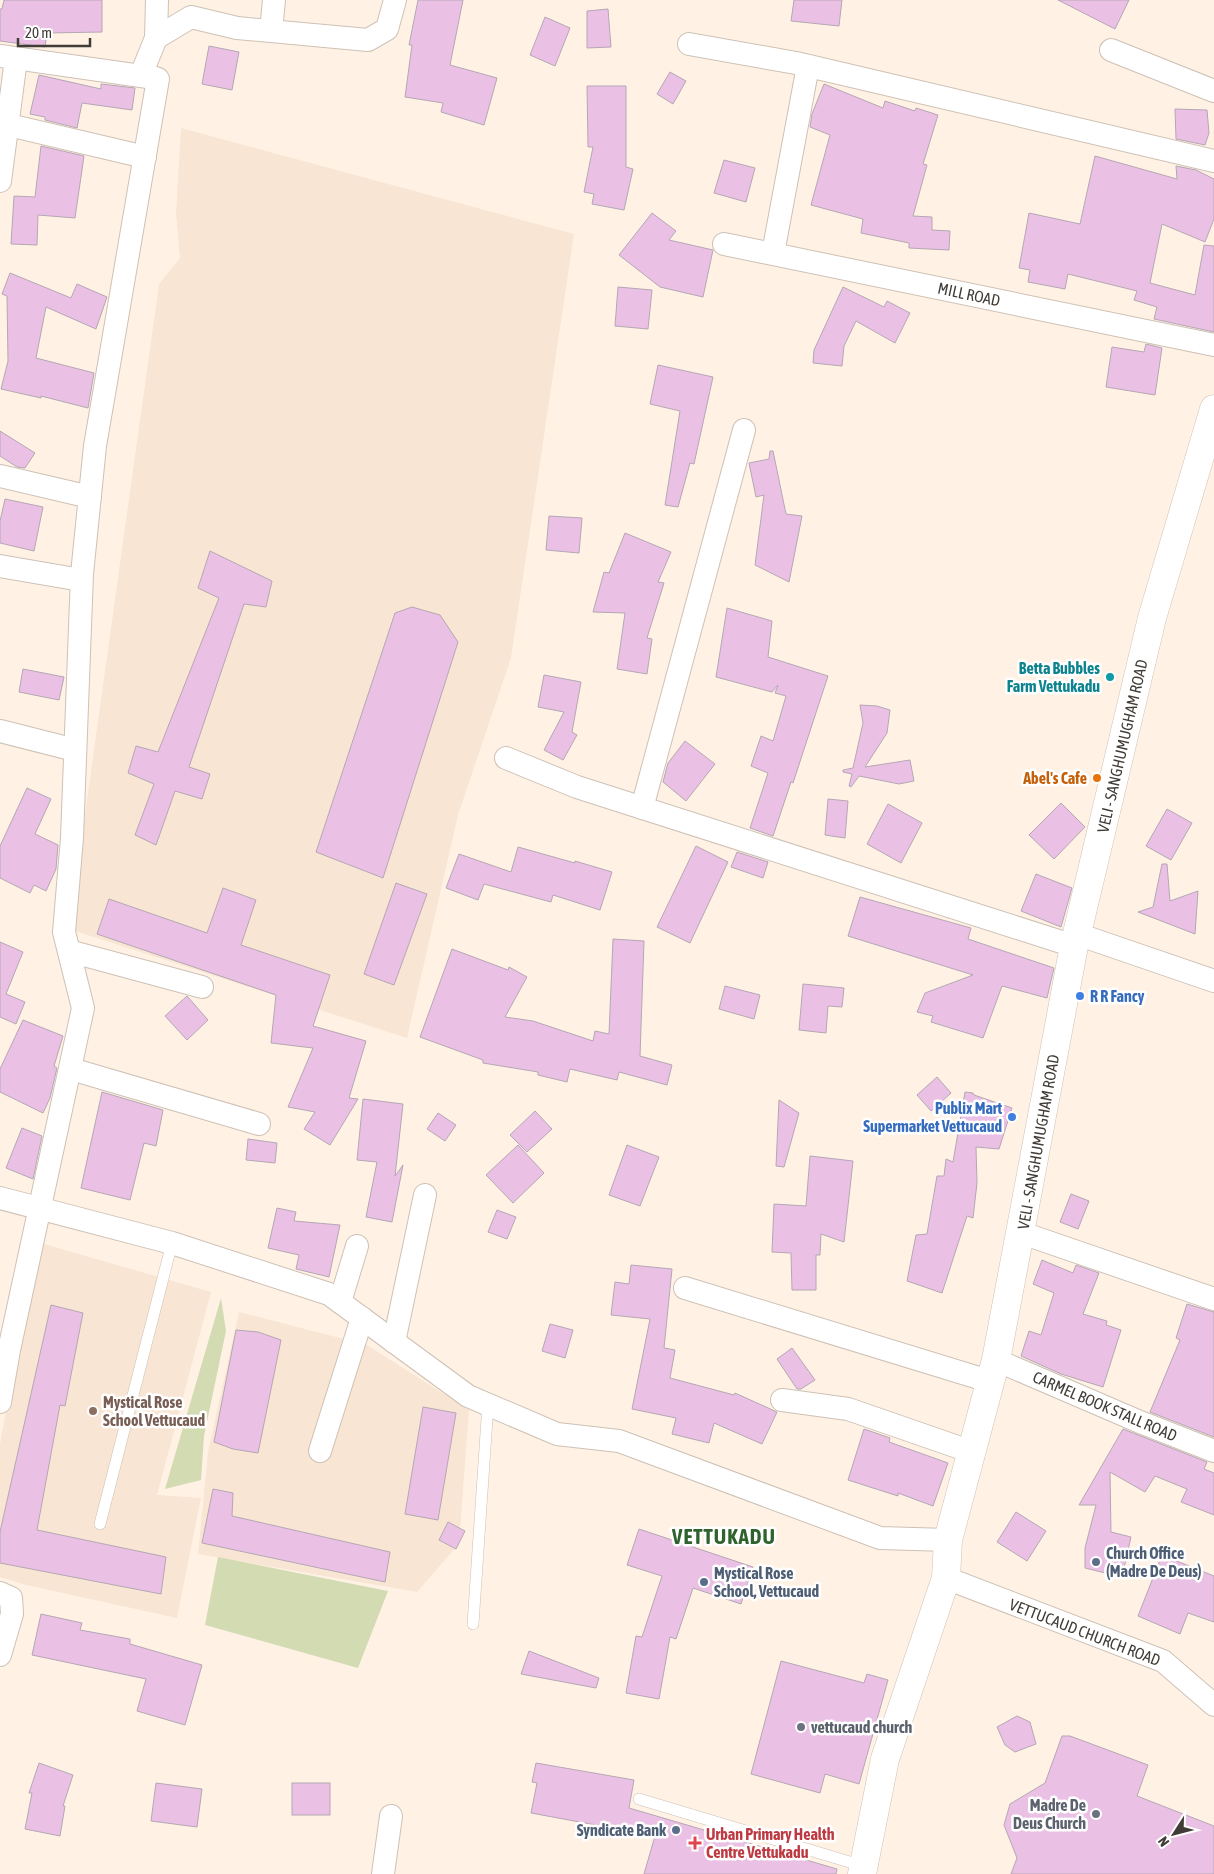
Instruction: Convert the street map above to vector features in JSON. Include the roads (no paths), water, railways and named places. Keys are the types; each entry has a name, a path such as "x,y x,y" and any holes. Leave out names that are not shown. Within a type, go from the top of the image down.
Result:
{"main road":[{"name":"VELI - SANGHUMUGHAM ROAD","path":"862,1870 885,1759 946,1578 948,1540 994,1371 1022,1233 1075,940 1152,618 1214,409"}],"street":[{"path":"156,0 156,38 141,75 158,79"},
{"path":"271,31 274,0"},
{"path":"156,38 191,17 237,28 368,40 387,29 396,0"},
{"path":"689,44 808,66 1214,162"},
{"path":"1111,50 1214,92"},
{"path":"0,180 8,58 158,79"},
{"path":"773,254 808,66"},
{"path":"0,1402 8,1350 83,1008 64,932 75,750 81,580 95,446 158,79"},
{"path":"4,124 145,157"},
{"name":"MILL ROAD","path":"724,244 1214,346"},
{"path":"642,808 744,430"},
{"path":"0,476 90,497"},
{"path":"0,566 81,580"},
{"path":"0,731 75,750"},
{"path":"506,758 577,787 642,808 1214,981"},
{"path":"69,951 202,987"},
{"path":"70,1069 259,1124"},
{"path":"394,1342 425,1195"},
{"path":"0,1198 172,1243 329,1294 468,1396 557,1434 619,1442 880,1538 948,1540"},
{"path":"1022,1233 1214,1300"},
{"path":"340,1302 357,1246"},
{"name":"CARMEL BOOK STALL ROAD","path":"685,1288 994,1371 1140,1422 1214,1451"},
{"path":"320,1451 362,1318"},
{"path":"782,1400 848,1409 972,1452"},
{"name":"VETTUCAUD CHURCH ROAD","path":"946,1578 1163,1661 1214,1704"},
{"path":"0,1593 11,1598 12,1614 0,1655"},
{"path":"383,1874 391,1816"}],"lane":[{"path":"100,1524 172,1243"},
{"path":"473,1624 488,1404"},
{"path":"639,1799 862,1870"}],"place":[{"name":"Betta Bubbles Farm Vettukadu","path":"1110,677"},
{"name":"Abel's Cafe","path":"1097,778"},
{"name":"R R Fancy","path":"1080,996"},
{"name":"Publix Mart Supermarket Vettucaud","path":"1012,1117"},
{"name":"Mystical Rose School Vettucaud","path":"93,1411"},
{"name":"Church Office (Madre De Deus)","path":"1096,1562"},
{"name":"Mystical Rose School, Vettucaud","path":"704,1582"},
{"name":"vettucaud church","path":"801,1727"},
{"name":"Madre De Deus Church","path":"1096,1814"},
{"name":"Syndicate Bank","path":"676,1830"},
{"name":"Urban Primary Health Centre Vettukadu","path":"695,1843"}],"district":[{"name":"VETTUKADU","path":"724,1536"}]}
